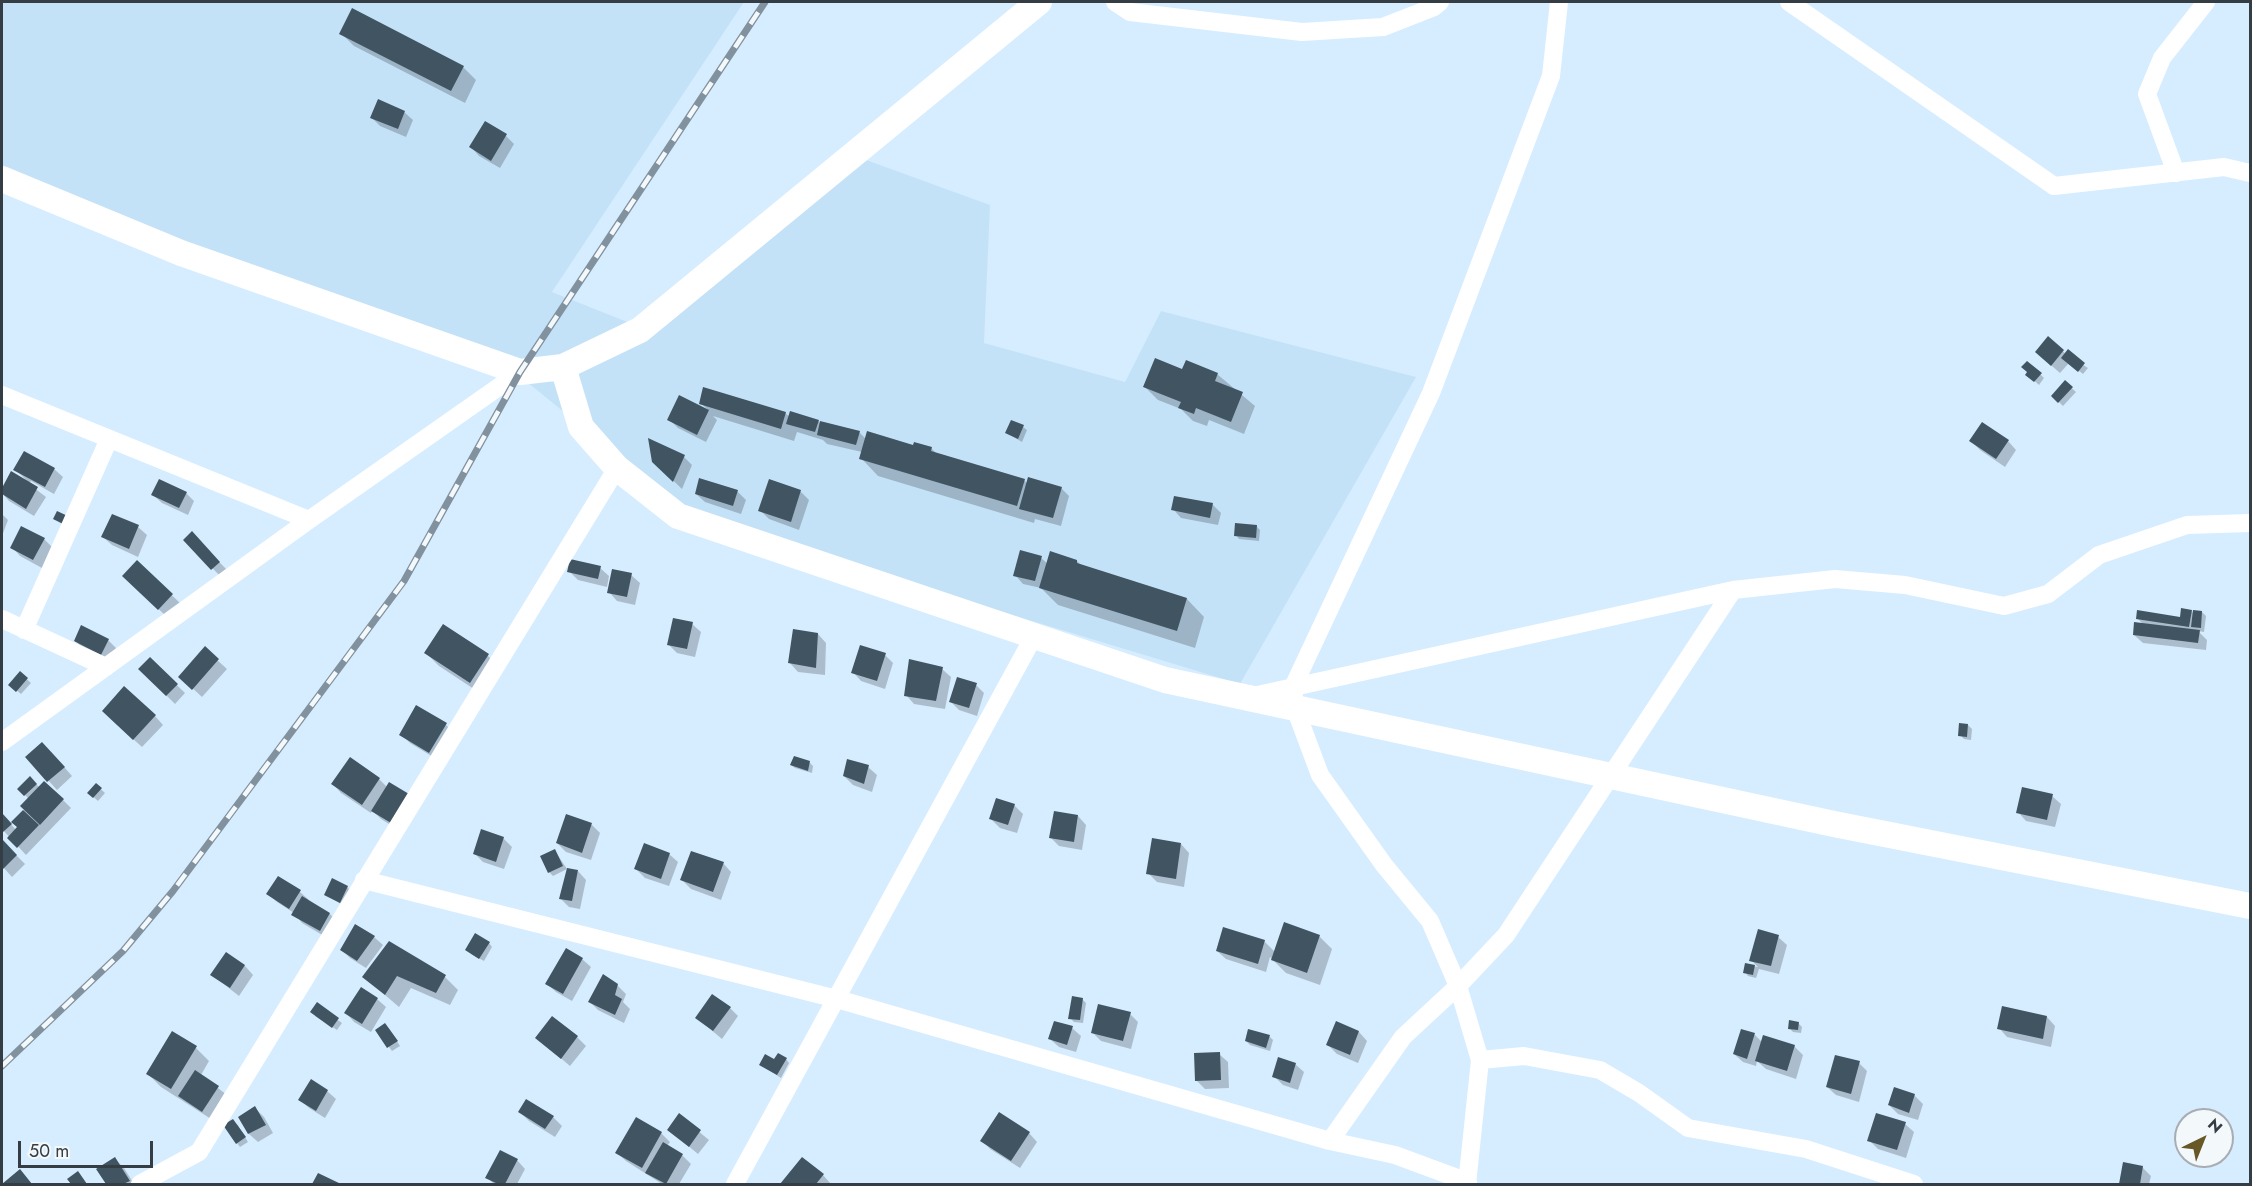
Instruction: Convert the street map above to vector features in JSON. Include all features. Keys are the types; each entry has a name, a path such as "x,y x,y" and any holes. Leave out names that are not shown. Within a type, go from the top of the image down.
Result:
{"main road":[{"path":"2,179 181,253 520,372 563,367 640,330 1039,2"},
{"path":"563,367 581,427 617,468 678,516 1165,680 1245,697 1294,697 1611,776 1834,824 2250,906"}],"street":[{"path":"1115,2 1130,12 1302,32 1383,27 1434,7 1440,2"},
{"path":"364,880 837,999 1330,1141 1395,1155 1468,1183 1479,1060 1458,986 1430,921 1384,866 1320,775 1294,697 1431,393 1551,76 1559,2"},
{"path":"1788,2 2054,186 2224,167 2250,173"},
{"path":"2176,173 2147,94 2162,58 2206,2"},
{"path":"2,742 309,520 520,372"},
{"path":"2,395 309,520"},
{"path":"24,630 109,439"},
{"path":"140,1185 199,1152 617,468"},
{"path":"1294,697 1732,590 1835,579 1905,585 2004,606 2048,594 2099,555 2187,525 2250,523"},
{"path":"1330,1141 1404,1037 1458,986 1506,935 1732,590"},
{"path":"2,619 106,667"},
{"path":"735,1185 1035,636"},
{"path":"1479,1060 1524,1056 1600,1070 1639,1093 1688,1128 1806,1149 1914,1185"}],"shaded area":[{"path":"2,2 744,2 552,292 635,325 847,153 990,205 984,343 1125,382 1161,311 1416,377 1240,684 867,571 683,509 527,382 2,168"}],"building":[{"path":"352,8 464,66 451,91 339,34"},
{"path":"378,99 405,111 398,129 370,118"},
{"path":"485,121 507,134 491,161 469,147"},
{"path":"2048,336 2064,350 2051,366 2035,352"},
{"path":"2068,349 2085,363 2078,372 2061,358"},
{"path":"1155,358 1182,369 1186,360 1218,373 1215,381 1243,392 1231,422 1196,408 1194,414 1178,408 1181,402 1143,387"},
{"path":"2027,361 2042,373 2034,382 2025,375 2027,372 2021,367"},
{"path":"2065,380 2073,387 2058,403 2051,396"},
{"path":"703,387 786,412 781,429 699,404"},
{"path":"679,395 709,410 697,435 667,420"},
{"path":"790,411 819,420 815,432 786,424"},
{"path":"1011,420 1024,425 1018,439 1005,433"},
{"path":"820,421 860,431 856,445 817,435"},
{"path":"1982,422 2009,440 1996,459 1969,441"},
{"path":"867,431 913,445 914,442 932,447 931,451 1025,479 1017,506 859,459"},
{"path":"648,438 685,455 673,482 652,462"},
{"path":"24,451 55,468 45,487 13,470"},
{"path":"11,471 38,487 26,509 2,494 2,488"},
{"path":"1028,477 1062,487 1053,518 1019,509"},
{"path":"699,478 738,490 733,506 695,494"},
{"path":"159,479 187,492 179,508 151,495"},
{"path":"769,479 801,490 791,522 758,511"},
{"path":"1174,496 1213,503 1210,518 1171,510"},
{"path":"57,511 72,518 67,526 53,519"},
{"path":"112,514 139,525 129,549 101,537"},
{"path":"1235,523 1257,525 1256,538 1234,536"},
{"path":"21,526 45,538 33,560 10,548"},
{"path":"192,531 220,562 211,570 183,540"},
{"path":"1020,550 1042,556 1035,581 1013,576"},
{"path":"1050,551 1077,560 1077,563 1187,598 1177,631 1039,588"},
{"path":"570,559 601,566 598,579 567,572"},
{"path":"137,560 173,594 158,610 122,576"},
{"path":"612,569 632,573 627,597 607,593"},
{"path":"2181,608 2192,610 2189,627 2136,619 2137,610 2180,617"},
{"path":"2193,610 2202,611 2201,628 2191,627"},
{"path":"673,618 693,622 687,649 667,645"},
{"path":"2134,622 2200,630 2198,643 2133,635"},
{"path":"443,624 489,654 470,683 424,653"},
{"path":"81,625 109,639 101,655 74,641"},
{"path":"793,629 818,633 816,668 788,663"},
{"path":"860,645 886,653 877,681 851,673"},
{"path":"205,646 219,659 192,690 178,677"},
{"path":"150,657 178,684 166,696 138,669"},
{"path":"909,659 943,667 936,701 904,696"},
{"path":"20,671 28,678 16,692 8,685"},
{"path":"957,677 977,683 969,708 949,702"},
{"path":"124,686 156,715 133,740 102,711"},
{"path":"416,705 447,723 429,753 399,735"},
{"path":"1959,723 1968,724 1967,737 1958,736"},
{"path":"42,742 65,767 47,782 25,757"},
{"path":"794,756 810,761 808,771 790,765"},
{"path":"350,757 380,778 362,805 331,784"},
{"path":"847,759 869,765 864,784 843,776"},
{"path":"30,776 37,784 24,796 17,789"},
{"path":"44,781 64,799 40,825 20,806"},
{"path":"389,782 409,794 391,823 371,811"},
{"path":"96,783 102,788 93,798 87,793"},
{"path":"2022,787 2053,794 2047,820 2016,813"},
{"path":"996,798 1015,804 1008,825 989,819"},
{"path":"23,810 39,825 17,848 7,838 17,827 11,822"},
{"path":"1054,811 1078,815 1074,842 1049,838"},
{"path":"2,813 12,824 3,832 2,831"},
{"path":"566,814 592,823 582,853 556,843"},
{"path":"481,829 504,837 496,862 473,854"},
{"path":"1152,838 1181,843 1176,879 1146,874"},
{"path":"2,839 17,855 3,869 2,868"},
{"path":"644,843 670,853 661,879 634,869"},
{"path":"555,849 563,866 548,873 540,856"},
{"path":"691,851 724,862 713,892 680,880"},
{"path":"567,868 578,870 572,901 559,899"},
{"path":"278,876 301,890 289,909 266,894"},
{"path":"332,878 348,886 340,903 324,895"},
{"path":"302,896 330,913 320,931 291,915"},
{"path":"1284,922 1320,935 1307,973 1271,960"},
{"path":"355,924 375,936 357,961 340,950"},
{"path":"1223,927 1265,940 1258,964 1216,951"},
{"path":"1758,929 1779,935 1771,966 1749,961"},
{"path":"475,933 490,942 479,959 465,950"},
{"path":"389,941 446,975 436,993 397,976 385,995 362,977"},
{"path":"566,948 583,958 563,994 545,984"},
{"path":"226,952 245,965 230,988 210,975"},
{"path":"1745,963 1755,965 1753,975 1743,973"},
{"path":"603,974 618,984 615,995 622,999 615,1015 588,1002"},
{"path":"361,987 378,998 362,1024 344,1013"},
{"path":"712,994 731,1007 713,1031 695,1018"},
{"path":"1072,996 1083,998 1080,1020 1068,1019"},
{"path":"317,1002 339,1018 332,1028 310,1012"},
{"path":"1098,1004 1131,1012 1123,1041 1091,1033"},
{"path":"2002,1006 2047,1016 2043,1039 1997,1029"},
{"path":"552,1016 578,1036 561,1059 535,1038"},
{"path":"1789,1020 1799,1022 1798,1030 1788,1029"},
{"path":"1054,1021 1073,1026 1067,1045 1048,1039"},
{"path":"1336,1021 1359,1031 1350,1055 1326,1045"},
{"path":"385,1023 398,1041 387,1048 375,1030"},
{"path":"1248,1029 1270,1035 1266,1048 1245,1041"},
{"path":"1741,1029 1755,1033 1747,1059 1733,1054"},
{"path":"172,1031 197,1046 171,1089 146,1074"},
{"path":"1763,1035 1795,1045 1787,1071 1755,1061"},
{"path":"1220,1052 1221,1080 1195,1081 1194,1053"},
{"path":"778,1053 787,1058 777,1075 759,1065 765,1054 774,1059"},
{"path":"1835,1055 1860,1061 1851,1094 1826,1087"},
{"path":"1278,1057 1296,1063 1290,1083 1272,1077"},
{"path":"195,1070 219,1086 202,1112 178,1096"},
{"path":"311,1079 328,1090 316,1111 298,1100"},
{"path":"1894,1087 1915,1094 1909,1113 1888,1105"},
{"path":"526,1099 554,1116 545,1129 518,1112"},
{"path":"255,1106 266,1125 248,1134 238,1117"},
{"path":"999,1112 1030,1132 1011,1161 980,1141"},
{"path":"679,1113 701,1130 689,1147 667,1130"},
{"path":"1876,1113 1906,1122 1897,1150 1867,1141"},
{"path":"636,1117 662,1132 642,1168 615,1153"},
{"path":"233,1119 246,1137 236,1144 223,1125"},
{"path":"663,1142 683,1154 666,1184 645,1173"},
{"path":"500,1150 518,1159 505,1184 498,1184 485,1178"},
{"path":"115,1157 130,1181 123,1184 106,1184 96,1169"},
{"path":"802,1157 824,1174 816,1184 780,1184"},
{"path":"2123,1162 2143,1166 2140,1184 2119,1184"},
{"path":"20,1169 32,1184 2,1184"},
{"path":"78,1171 87,1184 71,1184 67,1179"},
{"path":"318,1173 341,1184 312,1184"}],"railway":[{"path":"2,1066 123,951 173,891 404,581 520,372 765,2"}]}
